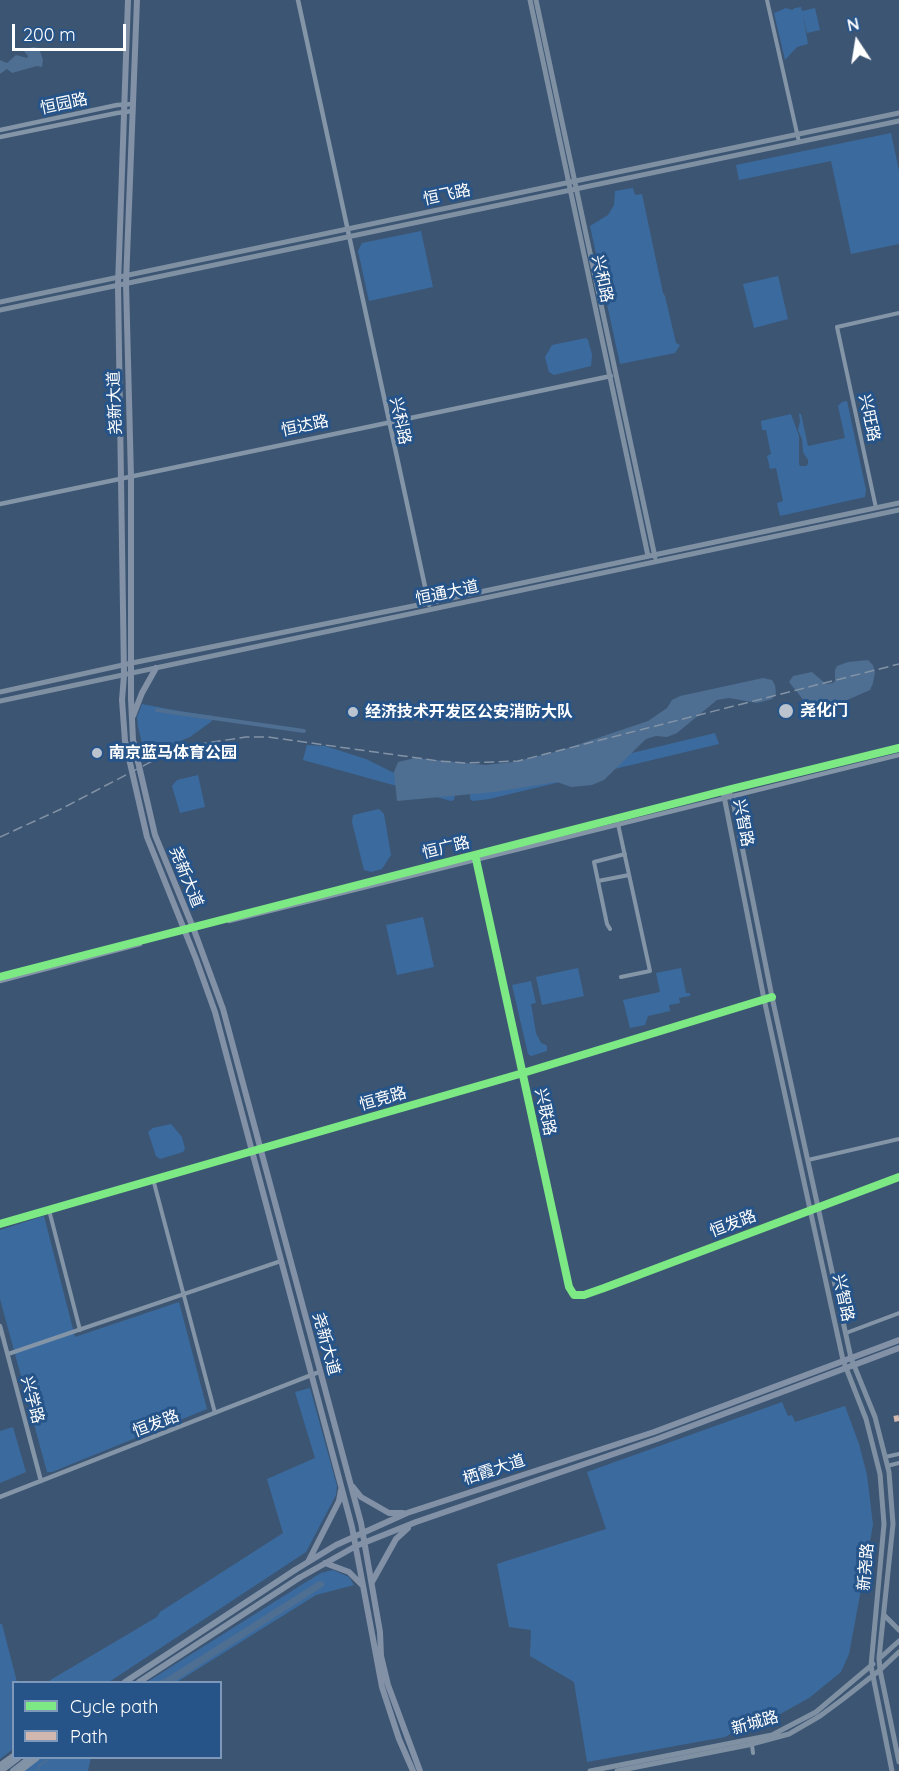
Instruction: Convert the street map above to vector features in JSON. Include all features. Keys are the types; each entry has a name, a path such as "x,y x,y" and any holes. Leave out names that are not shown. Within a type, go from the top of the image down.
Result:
{"highway":[{"name":"栖霞大道","path":"128,1681 295,1570"},
{"name":"栖霞大道","path":"142,1681 299,1578"},
{"path":"1,1771 17,1759"},
{"path":"13,1771 29,1759"},
{"path":"19,1771 35,1759"}],"main road":[{"name":"尧新大道","path":"128,0 118,277 124,675 122,700 125,741 138,803 152,851 214,1012 354,1536 376,1662 387,1705 413,1771"},
{"name":"尧新大道","path":"137,0 126,276 131,477 133,740 150,820 223,1009 363,1532 380,1632 381,1656 388,1685 420,1771"},
{"name":"兴和路","path":"530,0 616,375 651,554"},
{"name":"兴和路","path":"536,0 571,182"},
{"name":"恒飞路","path":"0,310 571,182 899,113"},
{"name":"恒飞路","path":"0,302 118,277 573,190 899,121"},
{"name":"兴和路","path":"573,190 609,376 653,562"},
{"name":"恒通大道","path":"0,692 899,503"},
{"name":"恒通大道","path":"0,701 899,510"},
{"path":"132,719 142,693 156,668"},
{"name":"兴智路","path":"846,1368 764,999 724,794 732,796 772,997 854,1365"},
{"name":"栖霞大道","path":"295,1570 354,1536 407,1513 654,1432 899,1340"},
{"name":"栖霞大道","path":"299,1578 356,1546 416,1522 657,1439 899,1348"},
{"name":"新尧路","path":"854,1365 875,1416 887,1466 893,1524 879,1658 899,1762"},
{"name":"新尧路","path":"846,1368 866,1419 880,1474 883,1499 884,1524 871,1666 892,1771"},
{"path":"351,1484 361,1497 389,1513 407,1513"},
{"path":"308,1561 339,1501 341,1487"},
{"path":"372,1582 396,1539 416,1522"},
{"path":"325,1563 349,1572 362,1585"},
{"path":"884,1615 899,1630"},
{"name":"新城路","path":"590,1771 772,1735 816,1712 899,1641"},
{"name":"新城路","path":"617,1771 752,1745 781,1737 801,1727 872,1676 899,1652"}],"street":[{"name":"兴科路","path":"297,0 387,422 430,610"},
{"path":"767,0 799,142"},
{"name":"恒园路","path":"0,137 124,108"},
{"name":"恒园路","path":"0,130 133,108"},
{"path":"22,125 24,132"},
{"name":"兴旺路","path":"878,515 837,327 899,313"},
{"name":"恒达路","path":"0,504 616,375"},
{"name":"恒广路","path":"0,979 899,748"},
{"path":"732,796 899,755"},
{"name":"恒广路","path":"193,928 618,824 724,794"},
{"path":"618,824 650,971 621,977"},
{"path":"610,929 594,862 625,854"},
{"name":"兴联路","path":"476,859 569,1287 577,1296"},
{"path":"598,881 629,875"},
{"name":"恒竞路","path":"0,1224 523,1073 772,997"},
{"path":"808,1160 899,1139"},
{"name":"恒发路","path":"577,1296 604,1288 899,1177"},
{"path":"153,1179 215,1414"},
{"path":"49,1210 80,1330"},
{"path":"8,1354 280,1261"},
{"path":"846,1333 899,1313"},
{"name":"兴学路","path":"0,1326 41,1481"},
{"name":"恒发路","path":"0,1497 320,1372"},
{"path":"885,1457 899,1454"},
{"path":"887,1466 899,1463"},
{"path":"752,1745 753,1753"}],"shaded area":[{"path":"801,7 802,11 815,8 820,30 807,33 803,15 808,44 797,47 785,60 774,13 786,8 792,10"},
{"path":"39,48 43,60 42,67 37,66 12,73 7,69 0,74 0,60 7,63 16,55 27,58 23,50"},
{"path":"891,133 899,171 899,244 851,254 831,161 739,180 736,165"},
{"path":"633,188 635,195 642,194 663,293 676,343 680,345 675,353 620,364 590,226 608,215 614,205 615,191"},
{"path":"421,231 433,287 369,301 358,251 362,243"},
{"path":"778,276 788,319 754,328 743,284"},
{"path":"586,338 592,355 591,366 554,375 549,372 545,357 552,345"},
{"path":"847,401 866,490 865,497 780,516 777,503 783,501 776,468 770,469 767,456 771,454 766,430 762,430 761,421 791,414 799,436 799,464 806,466 808,460 803,452 802,439 798,430 799,414 801,414 808,446 845,438 838,406"},
{"path":"868,660 875,672 870,690 845,701 814,710 789,682 793,676 812,672 826,684 833,683 837,666 848,662"},
{"path":"763,678 772,680 775,685 776,693 772,699 757,703 729,698 717,700 677,733 667,737 656,736 646,739 604,780 592,785 571,787 557,782 495,792 397,801 394,772 398,762 415,758 485,765 513,762 559,751 648,721 680,696"},
{"path":"142,704 213,716 212,721 190,737 145,755 137,717"},
{"path":"715,733 719,744 489,799 473,801 470,799 470,792"},
{"path":"307,745 325,746 366,759 427,785 456,789 454,800 303,760"},
{"path":"198,775 205,807 180,813 172,786 177,780"},
{"path":"379,809 384,814 391,855 382,869 371,872 364,870 352,822 353,815"},
{"path":"423,917 434,967 397,975 386,925"},
{"path":"578,968 584,996 542,1005 536,977"},
{"path":"681,968 686,993 690,993 690,996 679,998 680,1003 669,1005 670,1011 648,1016 645,1025 630,1028 623,1000 660,992 656,973"},
{"path":"531,981 536,1003 531,1004 536,1033 541,1043 546,1045 547,1051 531,1056 528,1054 512,985"},
{"path":"171,1124 182,1137 185,1149 183,1152 160,1159 156,1156 148,1132 153,1128"},
{"path":"44,1216 75,1337 179,1302 207,1409 52,1472 47,1472 0,1299 0,1230"},
{"path":"310,1388 337,1486 336,1495 306,1552 111,1681 49,1681 157,1617 160,1612 283,1533 267,1479 315,1458 295,1392"},
{"path":"782,1402 788,1416 792,1415 795,1422 845,1406 867,1475 873,1525 849,1654 841,1672 809,1698 773,1718 739,1729 725,1737 587,1762 574,1682 530,1656 531,1630 509,1627 497,1564 606,1529 587,1472"},
{"path":"13,1427 26,1472 0,1483 0,1431"},
{"path":"333,1570 349,1577 354,1585 316,1595 179,1681 149,1681 306,1582 321,1573"},
{"path":"319,1581 324,1582 324,1586 176,1681 162,1681"},
{"path":"0,1624 2,1624 17,1681 12,1681 12,1750 0,1759"},
{"path":"39,1759 91,1759 88,1771 24,1771"}],"waterway":[{"path":"157,710 304,731"},
{"path":"161,1681 168,1678"},
{"path":"38,1771 39,1766 49,1759"}],"railway":[{"path":"0,837 59,810 164,755 206,743 246,737 268,737 439,761 466,763 518,761 899,664"}],"marked path":[{"path":"894,1419 899,1418"}],"cycle path":[{"path":"0,977 899,748"},
{"path":"476,859 569,1287 574,1295 584,1295 604,1288 899,1177"},
{"path":"0,1224 523,1073 772,997"}],"place":[{"name":"尧化门","path":"786,711"},
{"name":"经济技术开发区公安消防大队","path":"353,712"},
{"name":"南京蓝马体育公园","path":"97,753"}]}
